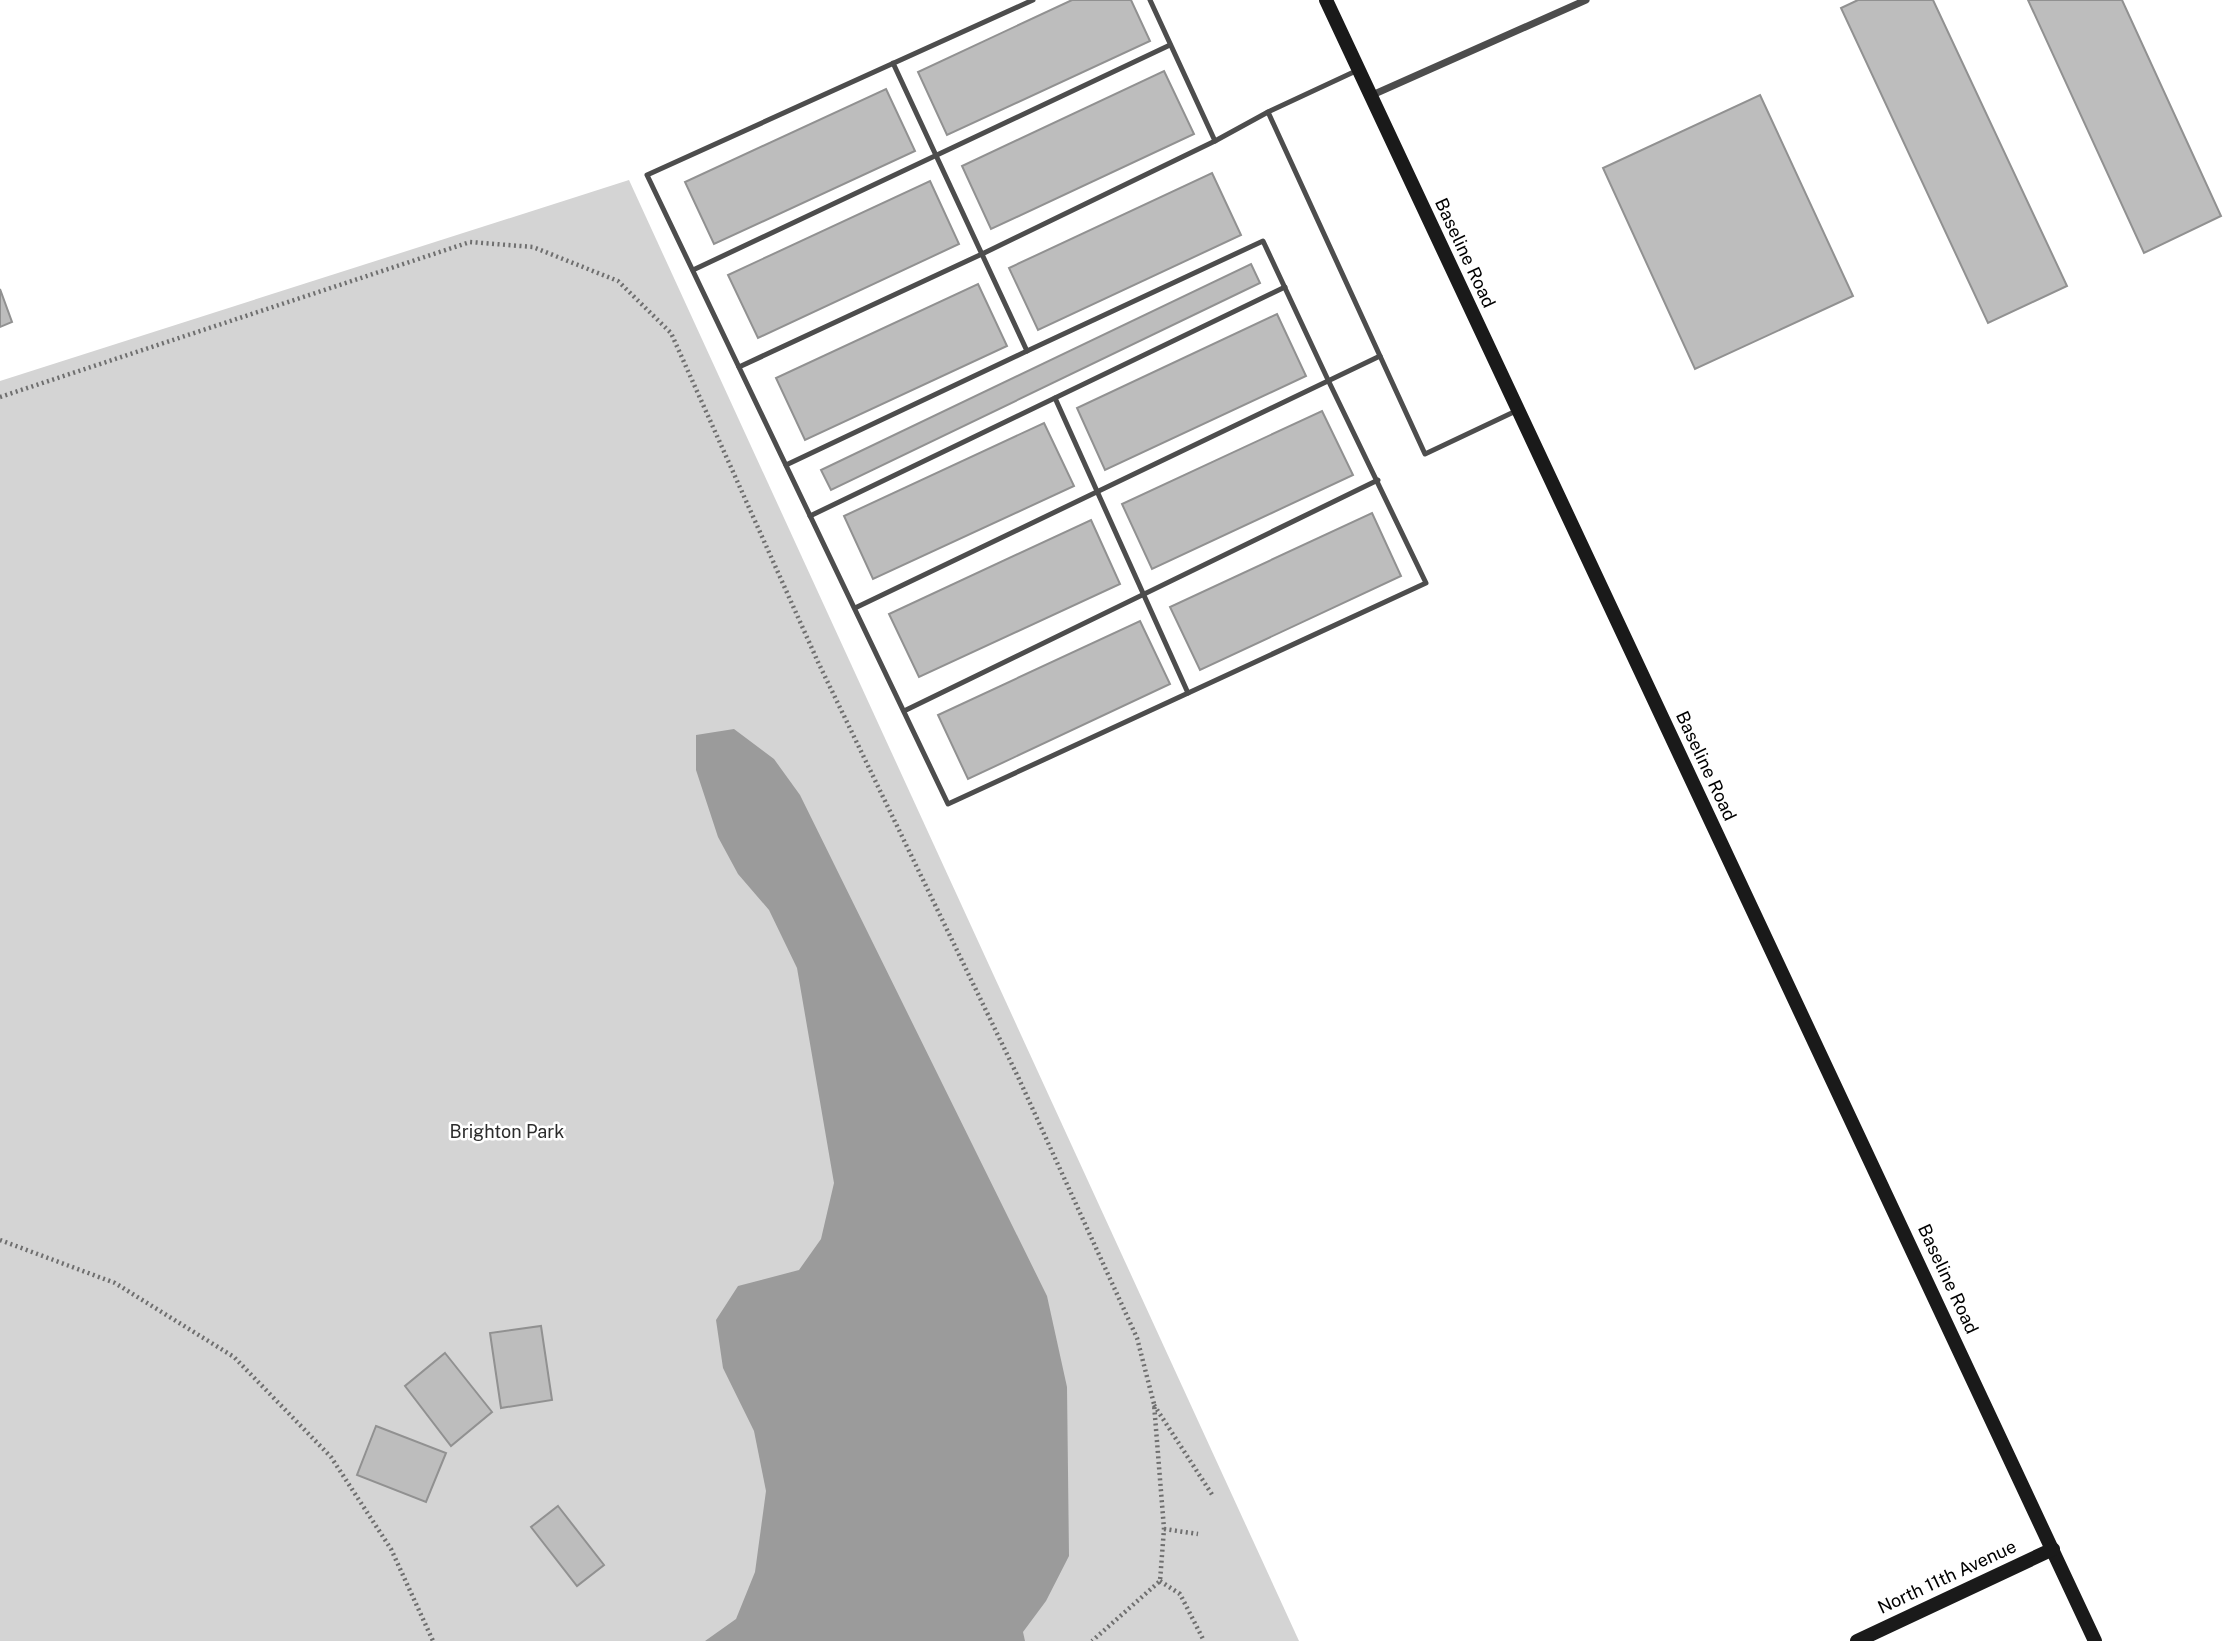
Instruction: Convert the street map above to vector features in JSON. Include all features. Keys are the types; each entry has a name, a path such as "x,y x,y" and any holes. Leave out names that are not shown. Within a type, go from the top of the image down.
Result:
{"main road":[{"name":"Baseline Road","path":"1326,0 2095,1641"},
{"name":"North 11th Avenue","path":"1857,1641 2053,1549"}],"street":[{"path":"1370,96 1586,0"}],"lane":[{"path":"786,465 1264,241 1426,583 948,804 810,516 648,175 1032,0"},
{"path":"1150,0 1216,141"},
{"path":"693,270 1170,45"},
{"path":"893,63 1027,351"},
{"path":"739,367 982,254 1358,70"},
{"path":"1268,113 1425,454 1518,410"},
{"path":"810,516 1285,287"},
{"path":"855,608 1380,356"},
{"path":"1055,398 1188,693"},
{"path":"904,711 1378,480"}],"path":[{"path":"0,397 470,242 533,247 618,281 671,333 818,662 1019,1079 1137,1338 1154,1404 1164,1529 1160,1581 1092,1641"},
{"path":"0,1241 115,1283 234,1357 331,1457 391,1549 433,1641"},
{"path":"1154,1404 1213,1496"},
{"path":"1164,1529 1198,1534"},
{"path":"1160,1581 1180,1594 1203,1641"}],"green space":[{"name":"Brighton Park","path":"629,180 1299,1641 0,1641 0,381"}],"shaded area":[{"path":"734,729 774,759 800,795 1047,1296 1067,1387 1069,1556 1046,1601 1023,1632 1025,1641 705,1641 736,1619 755,1572 766,1491 754,1431 723,1368 716,1320 738,1286 799,1270 821,1239 834,1183 797,968 769,910 738,874 718,837 696,770 696,735"}],"building":[{"path":"1072,0 1131,0 1150,41 947,135 918,72"},
{"path":"1858,0 1933,0 2067,286 1988,323 1841,8"},
{"path":"2028,0 2122,0 2221,216 2144,253"},
{"path":"1164,71 1194,134 991,229 962,166"},
{"path":"886,89 915,151 714,244 685,182"},
{"path":"1760,95 1853,296 1695,369 1603,168"},
{"path":"1212,173 1241,235 1038,330 1009,268"},
{"path":"930,181 959,244 758,338 728,275"},
{"path":"1251,264 1260,283 831,490 821,470"},
{"path":"978,284 1007,346 805,440 776,378"},
{"path":"0,289 12,322 0,327"},
{"path":"1277,314 1306,376 1105,470 1077,408"},
{"path":"1322,411 1353,475 1152,569 1122,504"},
{"path":"1044,423 1074,486 873,579 844,516"},
{"path":"1372,513 1401,576 1200,670 1170,607"},
{"path":"1091,520 1120,584 919,677 889,614"},
{"path":"1140,621 1170,684 968,779 938,715"},
{"path":"541,1326 552,1400 501,1408 490,1333"},
{"path":"445,1353 492,1412 451,1446 405,1386"},
{"path":"376,1426 446,1453 426,1502 357,1475"},
{"path":"558,1506 604,1565 577,1586 531,1527"}]}
